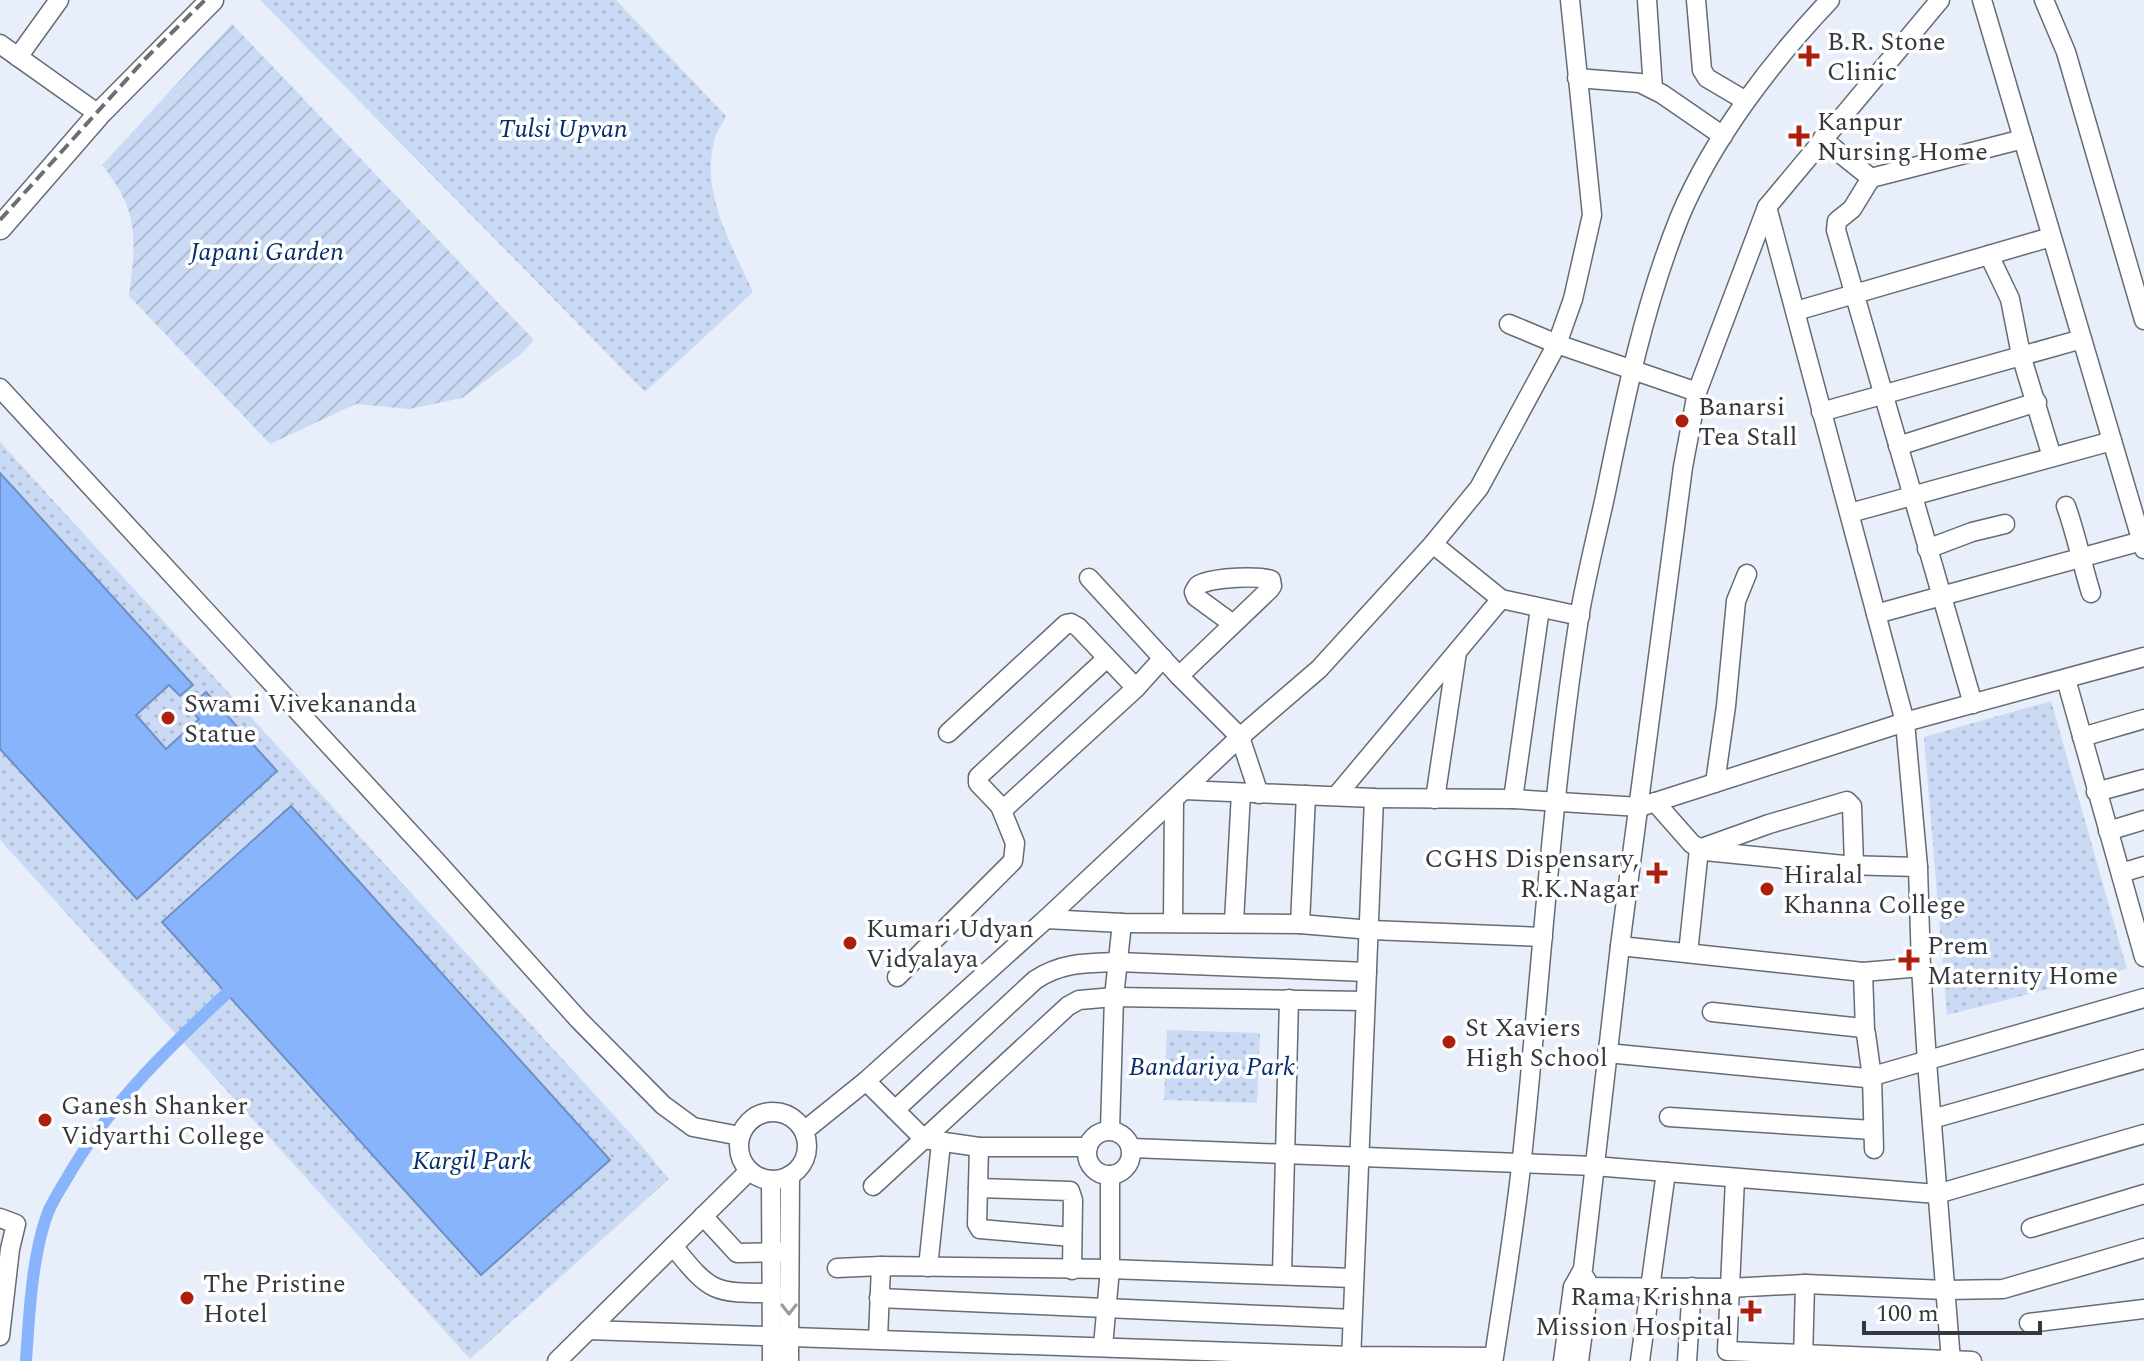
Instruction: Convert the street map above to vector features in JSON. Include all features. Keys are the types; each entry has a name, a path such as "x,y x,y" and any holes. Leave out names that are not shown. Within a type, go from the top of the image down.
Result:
{"main road":[{"path":"0,209 192,0"},
{"path":"0,228 100,113 212,0"}],"street":[{"path":"18,57 59,0"},
{"path":"804,1131 866,1081 1046,919 1240,737 1319,669 1433,544 1479,488 1557,344 1573,299 1592,215 1570,0"},
{"path":"1647,0 1653,89"},
{"path":"1696,0 1702,70 1707,78 1746,101"},
{"path":"588,1330 1103,1346 1351,1358 1494,1357 1522,1162 1555,804 1580,616 1631,370 1655,284 1681,213 1746,101 1799,32 1830,0"},
{"path":"1579,1361 1581,1287 1620,946 1647,805 1683,467 1697,392 1767,207 1940,0"},
{"path":"1876,614 2143,545 2139,513 2112,441 1982,0"},
{"path":"2044,0 2066,52 2144,320"},
{"path":"0,44 90,108"},
{"path":"1577,78 1630,81 1653,89 1723,136"},
{"path":"1822,139 1871,178"},
{"path":"1973,704 1835,224 1852,209 1871,178 2023,139"},
{"path":"1767,207 1905,722 1918,867 1927,1062 1951,1361"},
{"path":"1796,311 2051,237"},
{"path":"1989,255 2010,299 2021,355 2052,457"},
{"path":"1509,324 1557,344 1697,392"},
{"path":"1821,412 2082,339"},
{"path":"0,388 579,1020 663,1105 693,1127 740,1136"},
{"path":"1898,446 2037,402"},
{"path":"1850,513 2112,441"},
{"path":"2066,506 2091,593"},
{"path":"1927,549 1972,532 2005,524"},
{"path":"1433,544 1501,599 1580,616"},
{"path":"1715,783 1736,601 1747,574"},
{"path":"1089,578 1240,737 1250,794 1234,922"},
{"path":"1337,795 1501,599"},
{"path":"1513,799 1540,608"},
{"path":"948,733 1066,624 1075,624 1136,688"},
{"path":"1179,676 1233,624"},
{"path":"1435,799 1458,649"},
{"path":"1179,795 1337,795 1647,805 1905,722 2144,657"},
{"path":"897,977 1013,861 1015,843 1000,806 978,783 978,777 1107,658"},
{"path":"1000,806 1014,801 1136,688 1163,658"},
{"path":"2066,679 2096,792 2140,929 2144,957"},
{"path":"2082,737 2144,719"},
{"path":"2096,792 2144,779"},
{"path":"1173,922 1179,795"},
{"path":"1300,924 1306,795"},
{"path":"1351,1358 1361,1155 1364,1001 1371,930 1374,798"},
{"path":"1699,849 1847,801 1852,806 1854,865"},
{"path":"1647,805 1699,849 1714,853 1918,867"},
{"path":"2108,831 2144,820"},
{"path":"1688,953 1699,849"},
{"path":"2121,873 2144,866"},
{"path":"1046,919 1122,923 1300,924 1543,937"},
{"path":"1110,1130 1114,997 1122,923"},
{"path":"1620,946 1863,972 1921,967"},
{"path":"895,1110 1044,974 1079,963 1367,972"},
{"path":"1669,1117 1874,1139 1863,972"},
{"path":"873,1186 932,1141 1068,1006 1079,1000 1114,997 1364,1001"},
{"path":"1607,1053 1872,1077 2144,998"},
{"path":"1282,1274 1289,999"},
{"path":"1712,1012 1856,1025 1865,1030"},
{"path":"1932,1119 2144,1059"},
{"path":"866,1081 932,1141 979,1147 1088,1147"},
{"path":"776,1112 788,1115 804,1131 807,1141 804,1161 790,1175 771,1180 759,1177 749,1171 740,1155 740,1136 754,1118 776,1112"},
{"path":"1110,1130 1124,1135 1132,1148 1131,1161 1123,1171 1100,1174 1087,1158 1088,1147 1092,1139 1110,1130"},
{"path":"1132,1148 1594,1166 1937,1194 2144,1134"},
{"path":"928,1267 932,1141"},
{"path":"979,1147 977,1224 982,1230 1072,1237"},
{"path":"557,1361 749,1171"},
{"path":"1640,1361 1666,1172"},
{"path":"789,1361 780,1338 772,1293 781,1252 790,1175"},
{"path":"1103,1346 1110,1269 1110,1175"},
{"path":"1735,1179 1727,1351 1803,1358 1972,1361"},
{"path":"771,1180 781,1252 780,1338 772,1361"},
{"path":"978,1188 1068,1190 1073,1200 1072,1270"},
{"path":"2031,1228 2144,1194"},
{"path":"703,1216 737,1253 781,1252"},
{"path":"0,1218 16,1224 10,1249 0,1336"},
{"path":"673,1246 714,1289 772,1293"},
{"path":"1581,1287 1729,1288 1805,1284 1945,1290 2003,1289 2144,1248"},
{"path":"878,1339 881,1266"},
{"path":"837,1268 1110,1269 1353,1278"},
{"path":"1803,1358 1805,1284"},
{"path":"1563,1361 1581,1287"},
{"path":"1687,1361 1692,1287"},
{"path":"879,1298 1352,1319"},
{"path":"2029,1323 2144,1309"}],"green space":[{"name":"Tulsi Upvan","path":"260,0 616,0 726,116 715,138 711,158 714,198 753,292 645,392"},
{"name":"Japani Garden","path":"232,24 534,340 520,355 462,398 409,409 356,404 270,444 129,296 134,242 129,212 102,165"},
{"name":"Kargil Park","path":"0,442 669,1179 470,1359 0,840"},
{"path":"2051,701 2127,969 1947,1015 1924,737"},
{"name":"Bandariya Park","path":"1167,1030 1260,1033 1257,1103 1164,1100"}],"water":[{"path":"0,473 193,685 180,696 169,685 136,715 166,749 199,719 189,708 206,692 277,771 137,899 0,749"},
{"path":"291,806 610,1160 481,1275 162,922"}],"waterway":[{"path":"26,1361 35,1264 43,1227 55,1198 83,1152 120,1103 161,1057 227,993"}],"railway":[{"path":"0,220 146,58 205,0"}],"place":[{"name":"B.R. Stone Clinic","path":"1809,56"},
{"name":"Kanpur Nursing Home","path":"1799,136"},
{"name":"Banarsi Tea Stall","path":"1682,421"},
{"name":"Swami Vivekananda Statue","path":"168,718"},
{"name":"CGHS Dispensary, R.K.Nagar","path":"1657,873"},
{"name":"Hiralal Khanna College","path":"1767,889"},
{"name":"Kumari Udyan Vidyalaya","path":"850,943"},
{"name":"Prem Maternity Home","path":"1909,960"},
{"name":"St Xaviers High School","path":"1449,1042"},
{"name":"Ganesh Shanker Vidyarthi College","path":"45,1120"},
{"name":"The Pristine Hotel","path":"187,1298"},
{"name":"Rama Krishna Mission Hospital","path":"1751,1311"}]}
